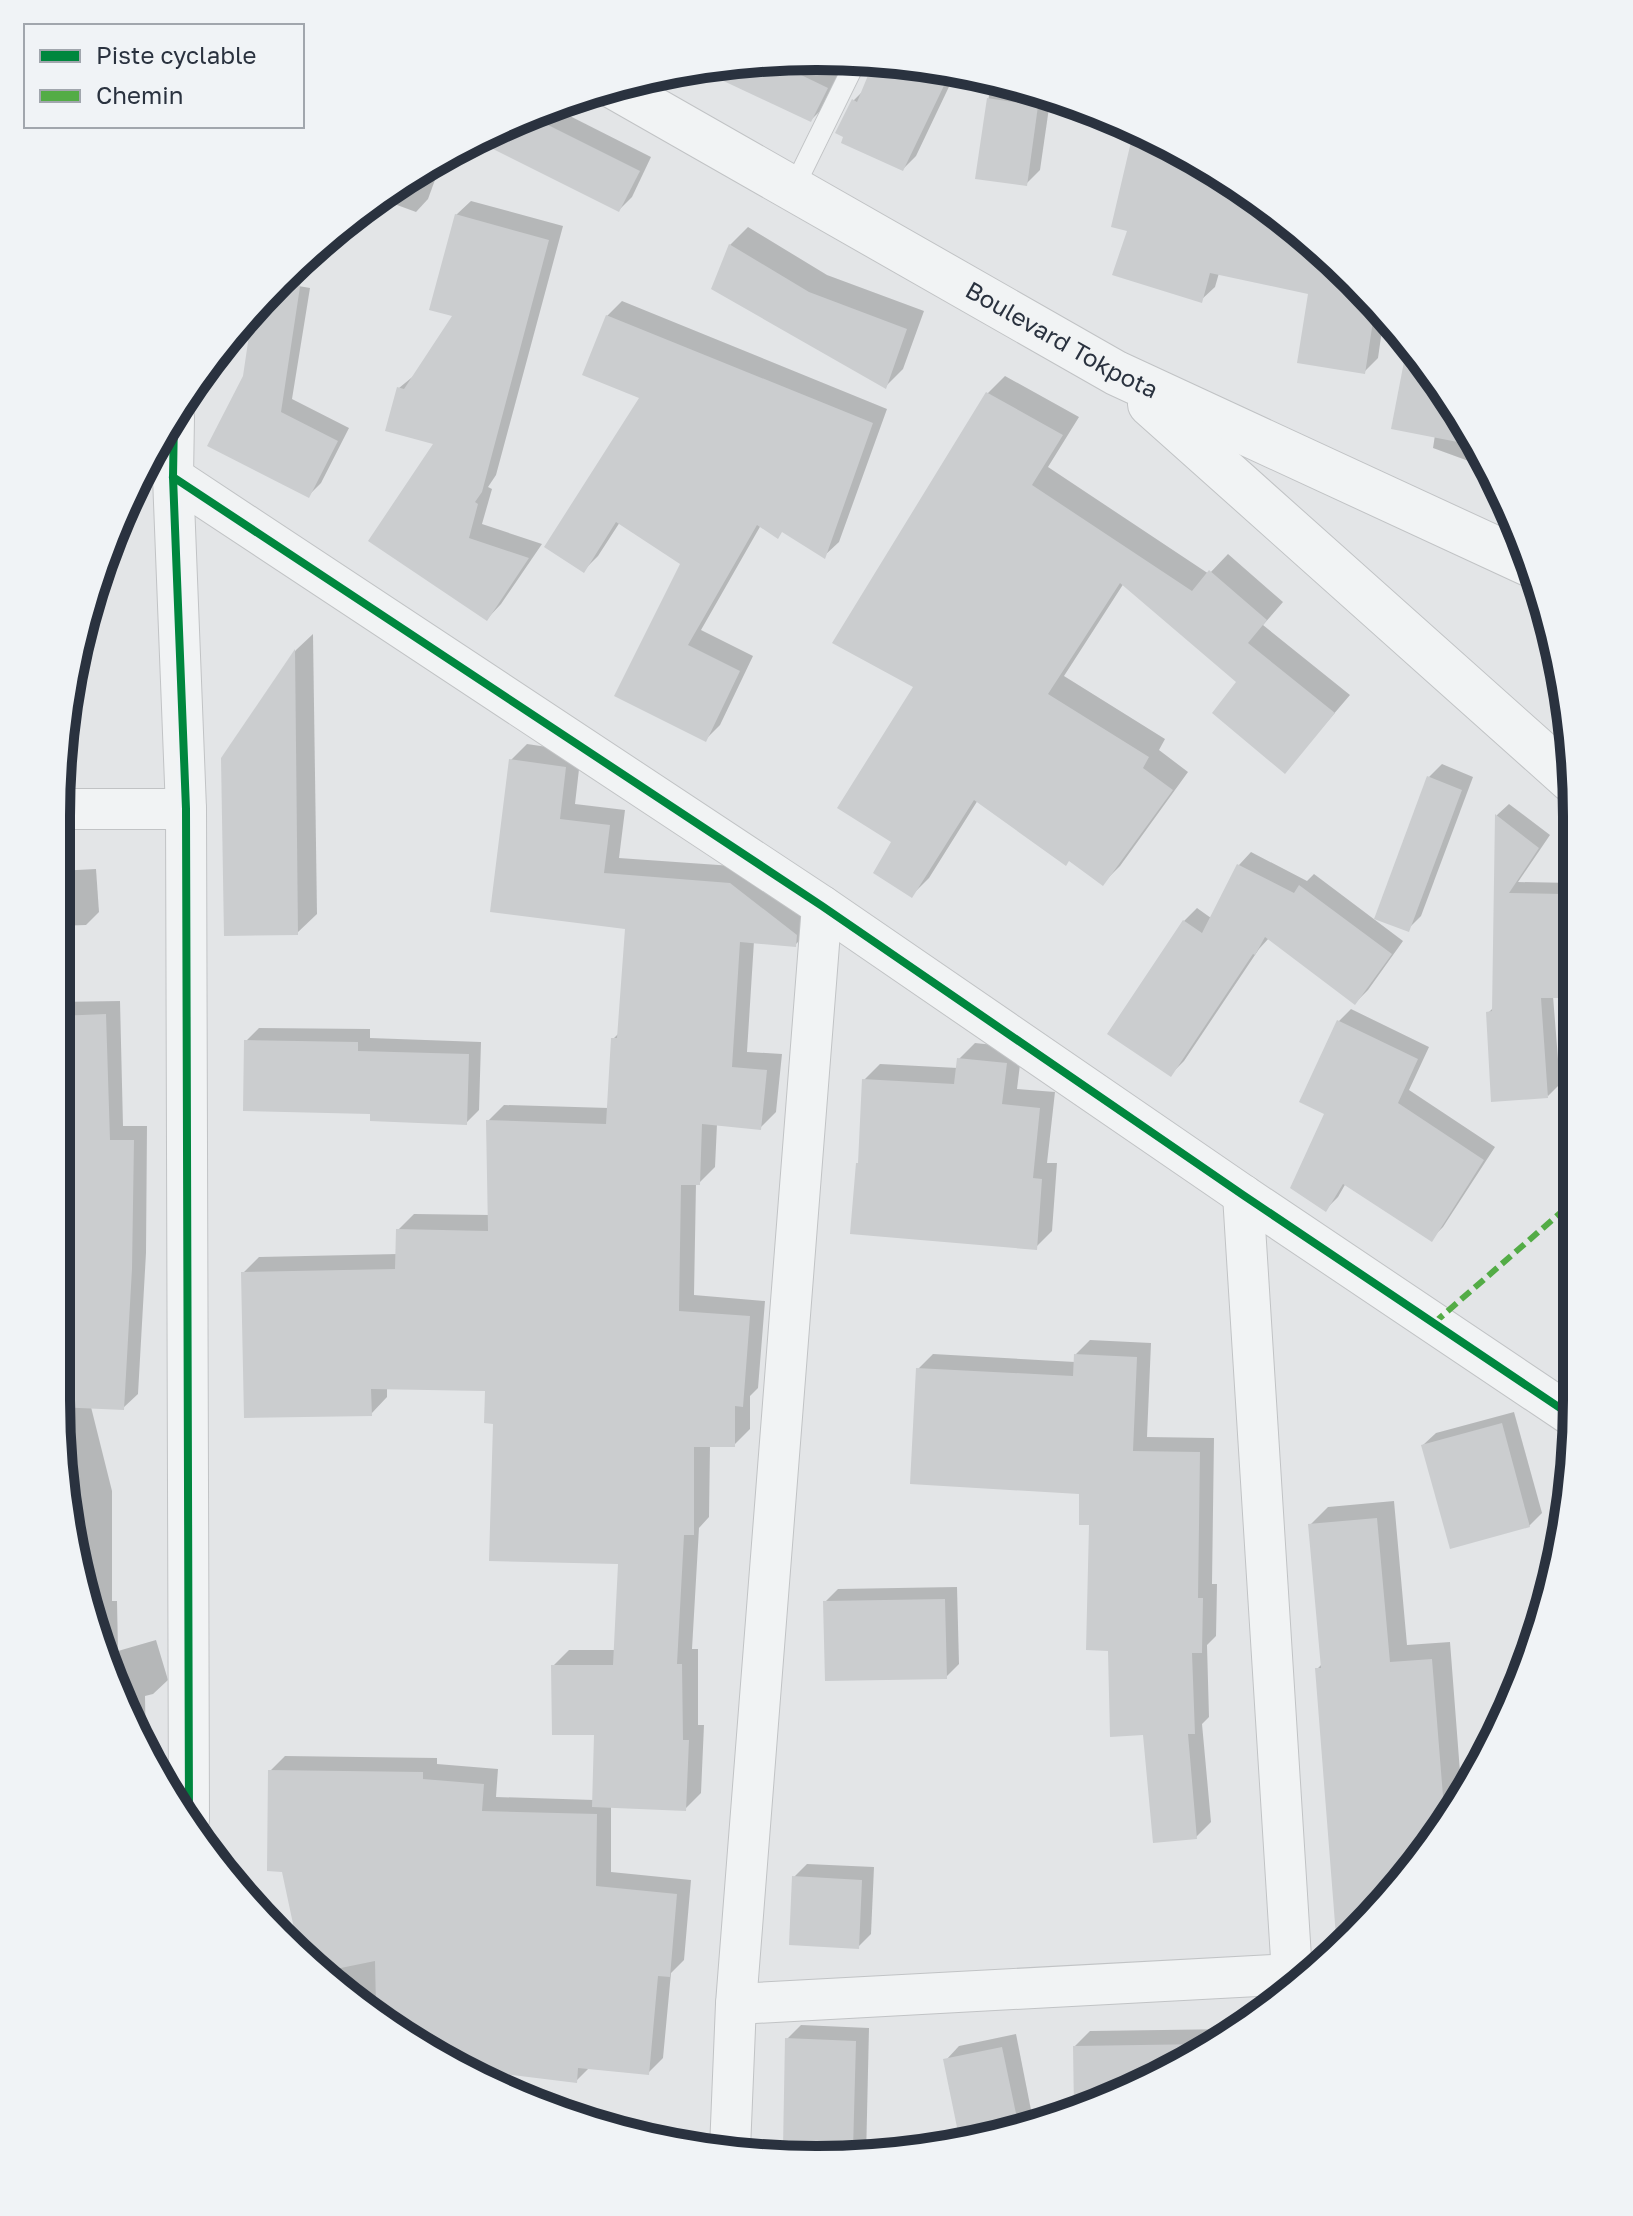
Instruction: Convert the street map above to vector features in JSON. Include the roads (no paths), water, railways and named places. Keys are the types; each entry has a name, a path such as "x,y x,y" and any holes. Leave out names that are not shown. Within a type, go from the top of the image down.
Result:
{"street":[{"name":"Boulevard Tokpota","path":"627,94 1116,373 1516,558"},
{"path":"1116,373 1561,771"},
{"path":"174,437 186,809 189,1803"},
{"path":"173,477 822,906 1563,1410"},
{"path":"70,809 186,809"},
{"path":"730,2141 736,2004 822,906"},
{"path":"1243,1195 1301,1967"},
{"path":"736,2004 1292,1975"}],"lane":[{"path":"793,189 851,71"}]}
